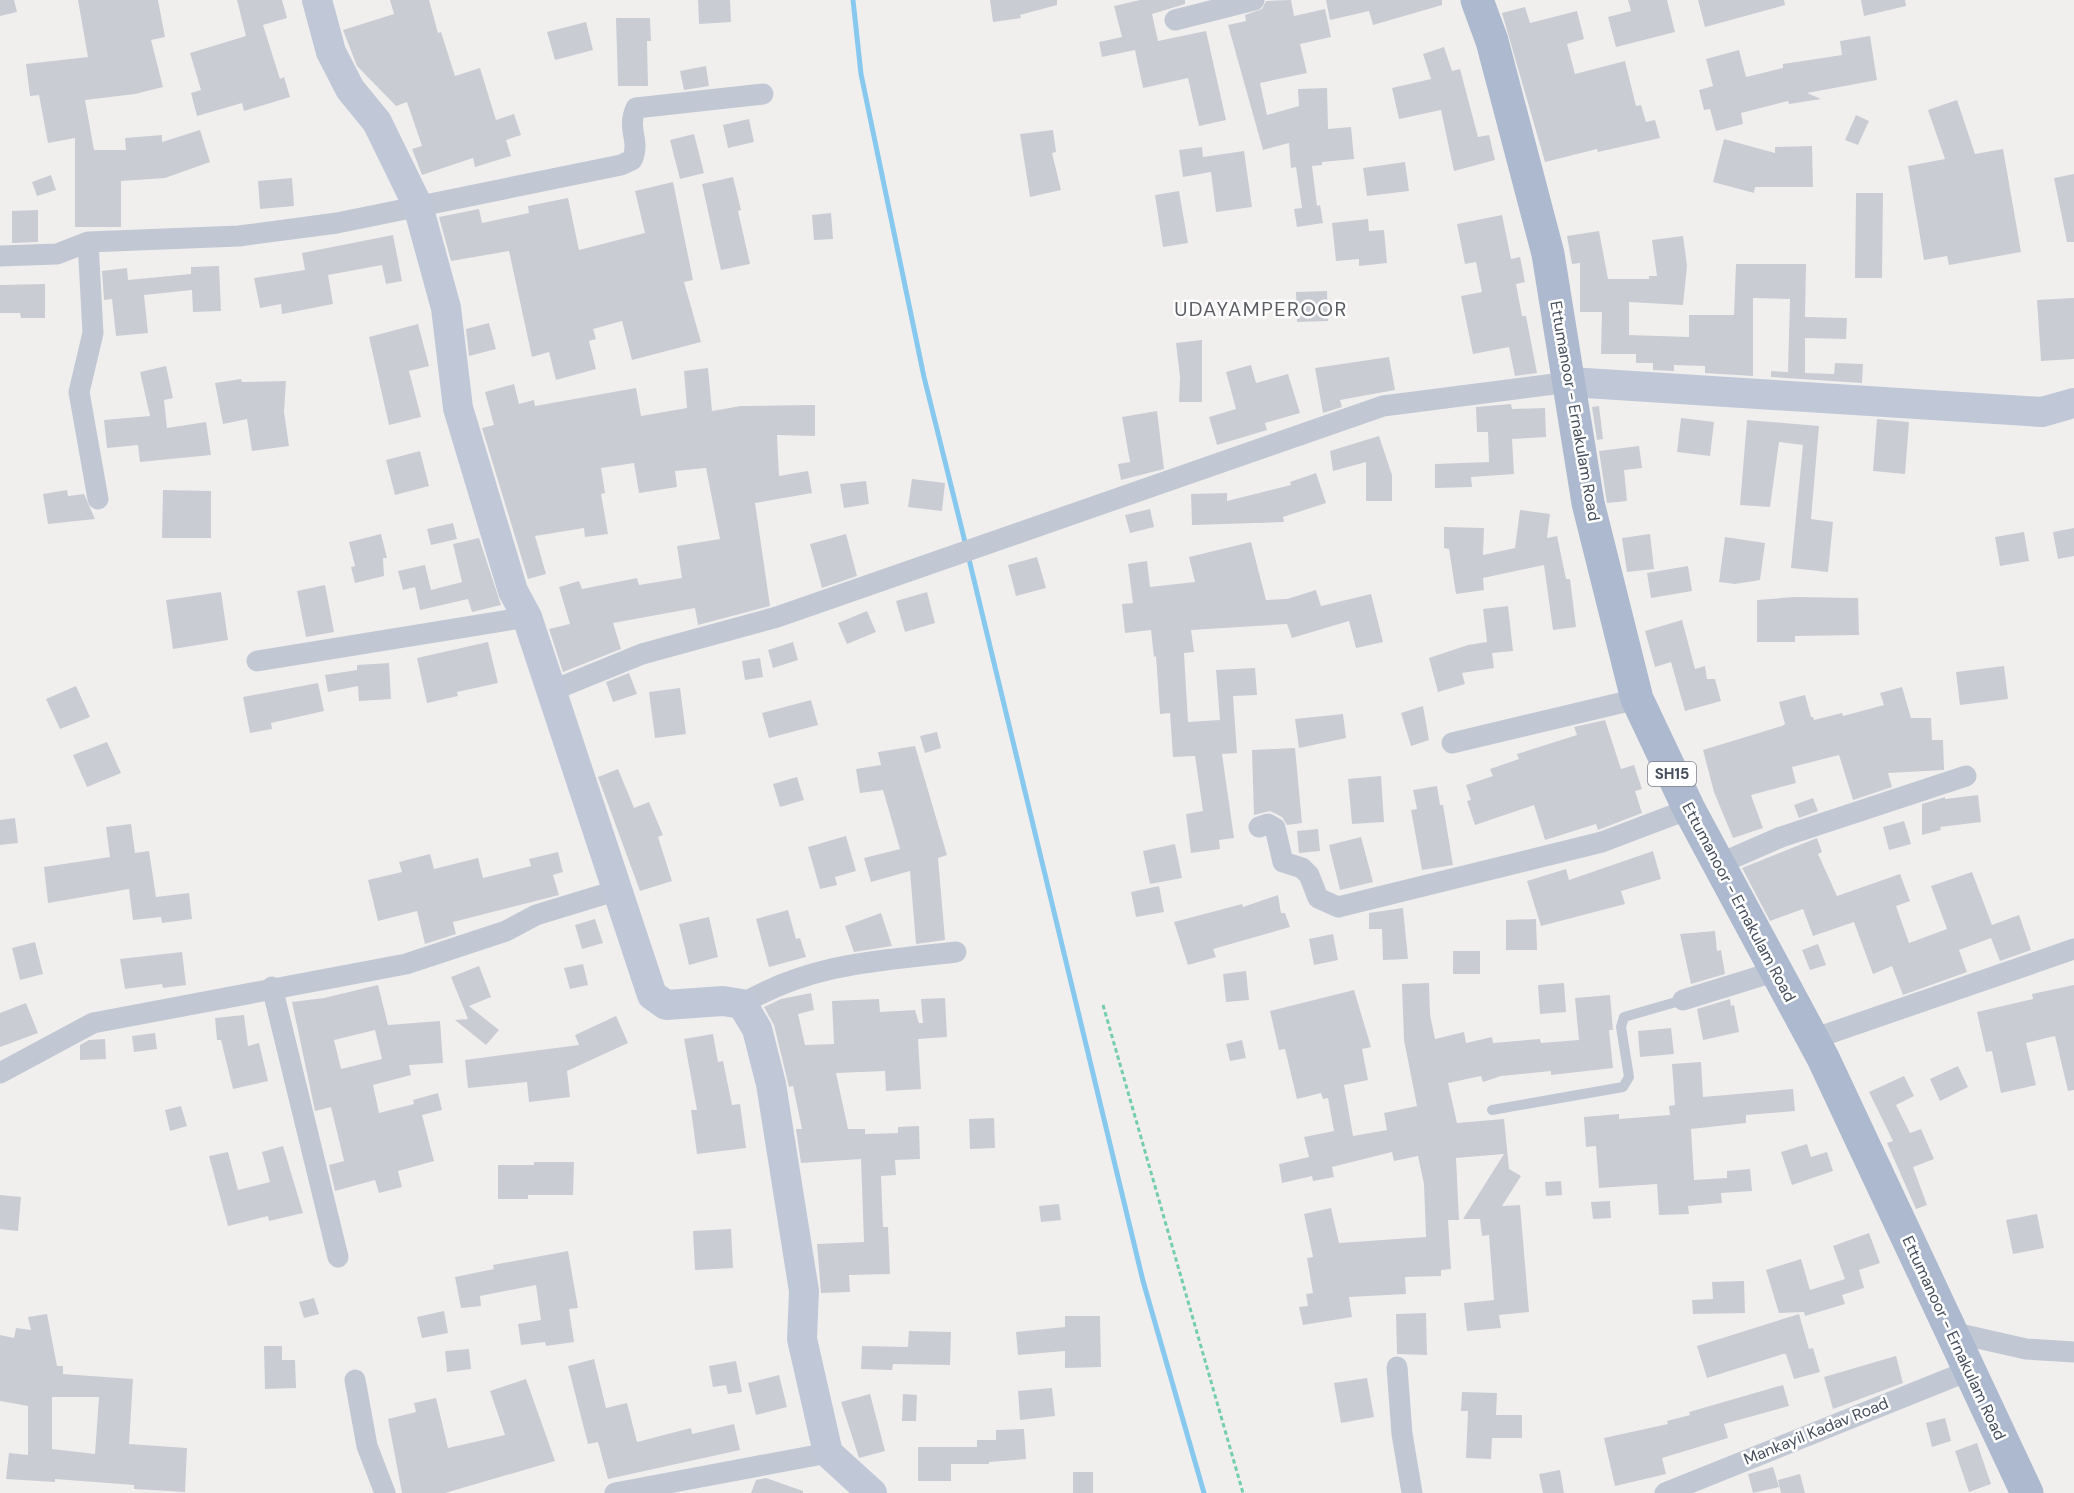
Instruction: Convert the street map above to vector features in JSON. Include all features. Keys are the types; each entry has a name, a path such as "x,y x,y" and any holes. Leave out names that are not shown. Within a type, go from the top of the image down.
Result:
{"main road":[{"path":"317,0 331,52 350,89 376,123 418,206 446,308 458,408 513,591 527,617 652,995 666,1005 723,1001 742,1004 757,1029 771,1084 804,1291 802,1339 828,1453 872,1493"},
{"name":"Ettumanoor - Ernakulam Road","path":"1477,0 1492,41 1548,254 1588,503 1637,699 1689,809 1813,1039 2027,1493"},
{"path":"1570,382 2042,412 2074,403"}],"street":[{"path":"1175,20 1254,0"},
{"path":"0,256 57,255 88,242 239,237 336,223 621,165 632,160 636,150 630,121 636,108 763,94"},
{"path":"88,242 93,333 79,392 98,499"},
{"path":"551,691 642,654 777,617 1383,406 1570,382"},
{"path":"257,661 527,617"},
{"path":"1452,743 1637,699"},
{"path":"1719,864 1780,837 1966,776"},
{"path":"1258,827 1268,824 1275,828 1282,862 1302,868 1309,875 1318,898 1338,907 1602,842 1689,809"},
{"path":"0,1073 93,1023 272,987 406,964 506,931 536,915 618,890"},
{"path":"1813,1039 2074,949"},
{"path":"742,1004 768,989 838,965 956,952"},
{"path":"1683,1000 1776,971"},
{"path":"272,987 338,1257"},
{"path":"1951,1332 2026,1349 2074,1352"},
{"path":"1396,1367 1402,1434 1412,1493"},
{"name":"Mankayil Kadav Road","path":"1665,1493 1968,1371"},
{"path":"355,1380 367,1446 385,1493"},
{"path":"615,1493 828,1453"}],"lane":[{"path":"1492,1110 1623,1087 1629,1077 1621,1027 1624,1017 1683,1000"}],"path":[{"path":"1103,1005 1243,1493"}],"building":[{"path":"0,0 14,0 17,12 0,16"},
{"path":"78,0 158,0 165,37 151,40 163,87 135,94 85,100 94,150 126,150 125,138 162,135 162,142 200,130 210,162 165,178 121,181 121,227 75,227 75,138 48,143 39,95 30,96 26,64 88,57"},
{"path":"237,0 282,0 287,18 263,25 280,79 284,77 290,97 244,111 242,103 197,116 191,93 201,90 190,53 246,36"},
{"path":"390,0 429,0 438,33 441,32 455,76 480,68 496,120 514,114 521,135 506,140 511,156 475,167 473,158 422,175 412,149 422,146 407,102 396,106 357,66 343,30 394,14"},
{"path":"698,0 730,0 731,22 699,24"},
{"path":"990,0 1057,0 1057,5 1020,15 1021,18 993,22"},
{"path":"1140,0 1185,0 1185,4 1152,14 1158,41 1206,31 1226,120 1199,126 1188,78 1143,88 1135,50 1102,57 1099,42 1122,37 1114,6"},
{"path":"1291,0 1294,16 1325,9 1331,37 1300,44 1307,73 1260,83 1267,115 1299,106 1298,89 1327,88 1328,129 1351,127 1354,159 1322,162 1322,165 1312,166 1317,206 1320,205 1323,223 1297,227 1294,209 1302,208 1296,167 1291,168 1289,143 1263,150 1228,25 1246,21 1245,15 1262,9 1266,1"},
{"path":"1326,0 1442,0 1442,5 1373,25 1369,11 1330,20"},
{"path":"1628,0 1667,0 1675,32 1616,47 1608,17 1631,11"},
{"path":"1698,0 1784,0 1785,5 1705,27"},
{"path":"1861,0 1905,0 1906,6 1864,16"},
{"path":"1525,7 1530,23 1577,11 1584,39 1567,44 1575,74 1625,61 1636,106 1641,105 1646,122 1655,120 1660,138 1598,152 1597,149 1545,162 1502,13"},
{"path":"616,18 650,18 651,41 647,41 648,86 618,86"},
{"path":"586,22 593,50 555,60 547,32"},
{"path":"1870,36 1877,80 1807,93 1821,99 1789,104 1788,101 1741,113 1743,124 1716,131 1710,109 1704,110 1699,90 1713,86 1706,59 1739,50 1746,77 1783,68 1783,64 1842,55 1840,41"},
{"path":"1444,47 1452,71 1460,69 1478,137 1489,135 1495,160 1454,171 1441,110 1399,119 1392,88 1431,79 1423,54"},
{"path":"706,66 709,86 684,90 680,71"},
{"path":"1957,100 1975,154 2003,149 2021,252 1949,265 1947,256 1924,260 1908,166 1945,159 1928,110"},
{"path":"1856,115 1869,121 1858,145 1845,140"},
{"path":"749,119 754,142 728,148 723,125"},
{"path":"1053,130 1056,152 1052,153 1061,190 1030,197 1020,134"},
{"path":"694,134 704,173 680,179 670,140"},
{"path":"1724,139 1775,153 1775,147 1812,146 1813,187 1755,187 1754,193 1713,182"},
{"path":"1202,147 1203,157 1244,151 1252,207 1216,212 1211,172 1183,177 1179,150"},
{"path":"1405,162 1409,191 1367,196 1363,168"},
{"path":"2074,174 2074,242 2067,242 2054,178"},
{"path":"51,175 56,190 37,196 32,182"},
{"path":"733,177 750,264 721,270 702,184"},
{"path":"292,178 294,206 260,209 258,181"},
{"path":"673,182 693,280 684,282 701,342 632,360 622,321 593,329 596,339 589,341 596,369 556,380 549,352 532,357 509,251 451,261 439,217 479,209 482,223 529,213 528,206 568,198 579,250 645,233 635,191"},
{"path":"1179,191 1188,243 1163,247 1155,195"},
{"path":"1856,193 1883,193 1882,278 1855,278"},
{"path":"38,210 38,242 12,243 12,211"},
{"path":"831,213 833,239 814,240 812,215"},
{"path":"1502,215 1511,259 1520,257 1525,282 1516,284 1522,316 1526,316 1537,373 1515,376 1509,347 1473,354 1461,296 1482,292 1476,262 1465,264 1457,224"},
{"path":"1368,219 1369,231 1384,230 1387,263 1359,266 1359,259 1336,261 1332,223"},
{"path":"1599,231 1608,279 1649,279 1649,276 1657,276 1652,240 1683,236 1687,266 1683,305 1629,302 1629,335 1689,337 1689,315 1734,315 1736,264 1806,264 1805,317 1847,318 1846,339 1805,338 1805,373 1834,374 1835,363 1863,364 1862,383 1771,377 1771,371 1788,372 1790,299 1753,298 1753,376 1705,373 1705,366 1674,365 1674,371 1653,370 1653,363 1636,363 1636,354 1601,354 1602,312 1580,312 1580,263 1572,264 1567,236"},
{"path":"393,235 402,281 386,284 382,265 328,275 333,304 282,314 281,304 260,308 254,278 305,270 302,253"},
{"path":"219,266 221,311 193,312 192,290 144,295 148,333 116,336 112,299 104,300 102,271 127,268 128,280 191,274 191,267"},
{"path":"45,284 45,318 21,318 20,313 0,313 0,285"},
{"path":"1327,291 1328,321 1297,322 1296,292"},
{"path":"2074,298 2074,359 2041,361 2037,300"},
{"path":"489,323 496,349 469,356 466,329"},
{"path":"418,324 429,366 409,371 421,417 389,425 369,337"},
{"path":"1202,340 1202,402 1179,402 1180,377 1176,343"},
{"path":"1389,357 1395,390 1340,400 1342,407 1323,413 1315,368"},
{"path":"1251,365 1256,383 1288,374 1300,413 1265,423 1267,430 1217,445 1209,417 1236,409 1226,372"},
{"path":"166,366 173,398 164,400 167,428 206,422 211,455 140,462 138,445 107,448 104,420 150,416 140,372"},
{"path":"708,368 712,411 741,406 815,405 815,436 777,435 779,476 808,471 812,493 755,503 770,606 698,625 695,608 613,623 621,649 563,672 549,629 570,624 559,587 579,581 582,589 637,578 639,585 682,578 677,546 720,539 706,468 675,471 677,487 639,493 634,463 601,468 605,493 601,494 608,534 585,537 584,528 535,536 546,574 528,579 482,428 494,425 485,392 514,384 519,404 534,400 535,406 636,388 641,416 687,408 684,371"},
{"path":"241,379 242,382 286,381 284,412 289,446 252,451 247,419 223,424 215,383"},
{"path":"1511,404 1512,409 1545,408 1546,437 1512,439 1514,474 1471,477 1472,487 1435,488 1435,464 1489,462 1488,432 1477,432 1476,407"},
{"path":"1599,406 1603,439 1597,440 1592,407"},
{"path":"1157,411 1164,469 1121,480 1118,464 1130,462 1122,417"},
{"path":"1681,418 1714,422 1710,456 1677,452"},
{"path":"1877,419 1909,422 1905,474 1873,471"},
{"path":"1747,420 1819,426 1811,519 1833,522 1828,572 1791,568 1803,445 1779,442 1770,507 1740,505"},
{"path":"1379,436 1392,475 1392,501 1366,501 1366,462 1333,471 1330,451"},
{"path":"1639,446 1642,468 1624,470 1627,501 1607,503 1599,451"},
{"path":"420,451 429,486 395,495 386,460"},
{"path":"1316,473 1326,503 1283,517 1284,522 1192,525 1191,494 1227,493 1227,501 1291,485 1290,482"},
{"path":"912,479 945,483 942,511 908,507"},
{"path":"866,481 869,504 844,508 840,484"},
{"path":"67,490 68,496 84,494 95,519 48,524 43,494"},
{"path":"163,490 211,491 211,538 162,538"},
{"path":"1150,509 1154,527 1130,533 1125,515"},
{"path":"1520,510 1550,514 1547,538 1557,536 1566,579 1570,579 1576,627 1553,630 1544,565 1483,578 1484,590 1456,594 1449,549 1444,548 1444,527 1484,528 1483,555 1515,548"},
{"path":"453,523 457,539 431,545 427,529"},
{"path":"2074,528 2074,556 2058,559 2053,532"},
{"path":"2024,532 2029,561 2000,566 1995,537"},
{"path":"381,534 387,558 383,558 384,576 355,583 351,567 355,566 349,542"},
{"path":"846,534 857,576 822,588 810,544"},
{"path":"1650,534 1654,569 1627,572 1622,538"},
{"path":"1725,537 1765,543 1760,580 1735,584 1719,582"},
{"path":"479,538 501,605 472,612 468,599 420,610 415,587 403,590 398,571 425,565 431,590 462,582 453,544"},
{"path":"1251,542 1266,600 1287,599 1316,590 1321,606 1371,594 1383,642 1356,648 1349,621 1292,638 1287,624 1191,630 1194,652 1184,653 1188,722 1220,720 1216,670 1255,668 1257,695 1233,696 1237,753 1222,754 1234,838 1219,840 1220,849 1191,853 1186,814 1203,811 1195,756 1173,757 1170,713 1160,714 1156,656 1154,657 1151,630 1125,633 1122,604 1133,603 1128,564 1147,561 1150,587 1195,582 1189,557"},
{"path":"1037,557 1046,588 1016,596 1008,565"},
{"path":"1688,566 1692,591 1651,598 1647,573"},
{"path":"325,585 334,632 306,637 297,591"},
{"path":"221,592 228,640 173,649 166,600"},
{"path":"927,592 935,623 905,632 896,601"},
{"path":"1794,597 1858,598 1859,635 1795,636 1795,642 1757,642 1757,600"},
{"path":"1508,606 1513,651 1492,653 1494,668 1462,673 1465,684 1438,692 1429,658 1468,645 1487,642 1483,609"},
{"path":"867,611 876,632 847,644 838,623"},
{"path":"1682,620 1695,669 1705,666 1707,679 1715,679 1721,701 1685,711 1671,662 1655,667 1645,631"},
{"path":"488,642 498,683 457,692 458,696 427,703 417,658"},
{"path":"793,642 798,660 773,668 768,650"},
{"path":"760,658 763,677 745,680 742,661"},
{"path":"389,663 391,699 359,701 358,686 328,692 325,675 357,670 357,665"},
{"path":"2004,666 2008,699 1960,705 1956,672"},
{"path":"629,673 637,694 613,702 606,682"},
{"path":"318,683 324,711 271,723 272,729 250,733 243,697"},
{"path":"76,686 90,717 60,729 46,699"},
{"path":"1902,687 1911,718 1931,718 1932,740 1943,740 1944,770 1888,773 1892,787 1853,800 1839,755 1792,767 1796,783 1751,795 1763,828 1733,838 1714,792 1703,750 1782,726 1785,724 1779,702 1805,695 1811,717 1814,720 1842,713 1843,716 1884,705 1880,693"},
{"path":"680,688 686,734 655,738 649,692"},
{"path":"811,700 818,725 769,738 762,713"},
{"path":"1423,706 1429,740 1411,746 1401,713"},
{"path":"1343,714 1346,738 1299,748 1295,719"},
{"path":"1605,720 1621,769 1634,765 1642,789 1635,791 1642,813 1598,830 1596,824 1545,840 1534,805 1475,825 1467,801 1471,800 1466,785 1493,776 1490,769 1519,759 1517,754 1577,735 1574,727"},
{"path":"937,732 941,748 925,753 920,736"},
{"path":"107,742 121,773 87,787 73,755"},
{"path":"915,746 947,855 938,858 945,940 916,944 910,871 871,882 864,858 900,849 883,790 860,793 856,769 881,765 878,752"},
{"path":"1295,748 1302,823 1287,825 1282,817 1270,811 1254,815 1252,750"},
{"path":"618,769 634,808 649,802 663,835 658,837 672,881 640,891 598,777"},
{"path":"1381,776 1384,822 1352,824 1348,779"},
{"path":"797,777 804,800 780,807 773,784"},
{"path":"1437,786 1440,805 1443,805 1453,865 1422,870 1411,810 1417,809 1413,790"},
{"path":"1978,795 1981,822 1940,827 1941,830 1922,835 1922,804 1945,797 1945,799"},
{"path":"1813,798 1818,811 1799,818 1794,805"},
{"path":"15,818 18,843 0,845 0,820"},
{"path":"1904,821 1911,844 1889,850 1883,827"},
{"path":"131,824 135,853 149,851 156,897 189,893 192,919 162,923 161,917 133,920 129,889 48,903 44,867 110,857 106,827"},
{"path":"1318,829 1320,851 1299,853 1297,831"},
{"path":"846,836 856,871 835,877 837,885 820,889 808,847"},
{"path":"1361,837 1373,882 1340,890 1329,845"},
{"path":"1817,838 1822,852 1818,854 1837,896 1900,874 1910,901 1896,906 1909,943 1947,929 1931,886 1972,872 1992,925 2019,915 2031,950 2000,961 1991,938 1959,950 1967,972 1903,995 1892,966 1873,974 1854,922 1813,936 1803,909 1770,921 1742,868"},
{"path":"1175,844 1182,878 1150,884 1143,851"},
{"path":"1653,851 1661,879 1621,891 1625,904 1541,926 1527,881 1566,869 1569,880"},
{"path":"558,852 563,872 553,875 559,895 453,922 456,934 425,944 417,911 378,921 368,880 402,872 399,862 430,854 434,869 478,858 483,878 531,866 529,859"},
{"path":"1159,886 1164,912 1136,917 1131,892"},
{"path":"1278,895 1281,913 1285,913 1290,927 1213,949 1216,957 1188,965 1174,922 1242,904 1243,907"},
{"path":"1403,908 1408,959 1383,960 1382,929 1369,929 1369,913"},
{"path":"788,910 796,939 800,938 806,957 769,967 756,919"},
{"path":"881,913 892,946 854,952 845,926"},
{"path":"709,917 718,957 689,965 679,924"},
{"path":"595,919 603,943 582,949 575,925"},
{"path":"1536,919 1537,950 1506,950 1506,920"},
{"path":"1715,931 1717,951 1721,950 1725,974 1691,984 1680,934"},
{"path":"1333,934 1338,960 1314,965 1309,939"},
{"path":"35,942 43,974 20,980 12,948"},
{"path":"1818,944 1826,965 1810,970 1802,950"},
{"path":"1453,951 1480,951 1480,974 1453,974"},
{"path":"182,952 186,985 163,988 162,984 125,989 120,959"},
{"path":"583,964 588,985 570,989 564,968"},
{"path":"479,966 491,997 469,1006 499,1030 486,1045 455,1020 468,1019 451,977"},
{"path":"1246,971 1249,1000 1226,1002 1223,974"},
{"path":"1429,983 1430,1015 1435,1039 1464,1032 1466,1043 1492,1037 1493,1043 1540,1039 1541,1043 1579,1040 1575,998 1610,995 1613,1030 1609,1030 1613,1068 1551,1075 1551,1071 1501,1076 1483,1082 1481,1076 1448,1083 1457,1123 1504,1119 1509,1169 1521,1176 1502,1206 1520,1205 1529,1312 1499,1315 1501,1328 1467,1331 1464,1303 1494,1300 1489,1235 1482,1236 1480,1219 1463,1219 1504,1154 1456,1158 1459,1220 1448,1220 1451,1269 1441,1270 1441,1276 1405,1277 1406,1294 1349,1297 1352,1317 1303,1325 1299,1307 1308,1306 1306,1294 1313,1293 1307,1258 1313,1257 1304,1214 1331,1208 1339,1243 1426,1237 1424,1184 1418,1156 1394,1161 1392,1152 1332,1167 1334,1177 1313,1181 1312,1176 1282,1183 1279,1164 1309,1157 1304,1137 1334,1131 1328,1098 1323,1099 1321,1093 1297,1099 1285,1049 1279,1050 1270,1011 1354,990 1371,1047 1362,1049 1368,1080 1344,1085 1353,1136 1387,1130 1384,1113 1417,1106 1404,1040 1402,984"},
{"path":"1564,983 1566,1012 1540,1014 1538,985"},
{"path":"378,985 388,1025 440,1021 443,1063 409,1065 411,1075 373,1085 379,1113 414,1104 413,1100 438,1093 442,1110 422,1115 434,1161 398,1171 402,1187 379,1193 375,1180 335,1191 329,1165 344,1161 331,1107 315,1111 292,1002 324,998","holes":["375,1030 382,1059 341,1069 334,1040"]},
{"path":"2074,985 2074,1090 2068,1091 2055,1036 2026,1043 2036,1085 2001,1093 1992,1051 1986,1052 1977,1012 2033,999 2032,994"},
{"path":"811,993 814,1010 798,1014 805,1045 834,1044 832,1001 879,999 880,1012 915,1010 919,1023 923,1023 921,999 945,998 947,1037 918,1039 921,1089 886,1091 885,1071 836,1073 848,1129 865,1129 865,1134 898,1133 898,1127 919,1126 920,1159 895,1160 896,1175 881,1176 883,1227 888,1227 890,1274 849,1275 850,1292 821,1293 817,1244 864,1242 861,1159 801,1163 796,1129 802,1129 793,1086 789,1087 774,1025 764,1007 781,999"},
{"path":"1730,999 1731,1006 1734,1005 1739,1032 1703,1040 1697,1009"},
{"path":"26,1003 38,1033 0,1047 0,1013"},
{"path":"244,1015 248,1046 259,1043 268,1081 233,1089 221,1040 217,1040 215,1018"},
{"path":"616,1016 628,1043 567,1071 570,1097 529,1102 527,1082 468,1088 465,1060 579,1045 575,1035"},
{"path":"1671,1028 1674,1054 1640,1057 1638,1031"},
{"path":"155,1033 157,1049 134,1052 132,1036"},
{"path":"713,1034 718,1062 723,1061 732,1105 740,1104 746,1148 697,1154 691,1110 697,1110 684,1039"},
{"path":"105,1039 106,1059 80,1060 80,1045 89,1040"},
{"path":"1242,1040 1246,1058 1230,1061 1226,1044"},
{"path":"1701,1062 1703,1097 1793,1089 1795,1111 1746,1115 1746,1123 1691,1129 1694,1180 1727,1178 1727,1171 1750,1169 1752,1191 1721,1193 1722,1203 1688,1206 1689,1214 1659,1215 1657,1184 1599,1188 1596,1146 1586,1147 1584,1117 1619,1114 1619,1119 1670,1115 1669,1106 1675,1105 1672,1064"},
{"path":"1958,1066 1968,1087 1940,1101 1930,1079"},
{"path":"1904,1076 1914,1096 1896,1105 1910,1133 1921,1129 1934,1159 1913,1167 1927,1205 1916,1209 1887,1143 1893,1141 1869,1092"},
{"path":"181,1106 187,1126 170,1131 165,1110"},
{"path":"994,1118 995,1148 970,1149 969,1119"},
{"path":"1807,1144 1811,1157 1827,1152 1833,1171 1792,1185 1781,1152"},
{"path":"283,1146 303,1213 269,1221 268,1216 228,1226 209,1156 228,1152 238,1190 270,1182 262,1152"},
{"path":"534,1162 574,1162 573,1195 528,1195 528,1199 498,1199 498,1165 534,1165"},
{"path":"1561,1181 1562,1195 1546,1196 1545,1182"},
{"path":"0,1195 21,1197 18,1231 0,1229"},
{"path":"1610,1201 1611,1218 1593,1219 1591,1202"},
{"path":"1059,1204 1061,1220 1041,1222 1039,1206"},
{"path":"2037,1214 2044,1248 2013,1254 2006,1220"},
{"path":"731,1229 733,1268 695,1270 693,1231"},
{"path":"1869,1233 1880,1263 1859,1270 1864,1288 1842,1295 1845,1304 1805,1316 1804,1312 1779,1313 1766,1270 1801,1259 1810,1290 1845,1279 1833,1246"},
{"path":"568,1251 578,1308 569,1309 574,1342 546,1346 545,1342 521,1345 518,1324 541,1320 536,1285 480,1296 481,1306 461,1308 455,1277 494,1269 493,1265"},
{"path":"1744,1281 1745,1313 1693,1314 1692,1300 1713,1299 1712,1282"},
{"path":"314,1298 319,1314 304,1318 299,1302"},
{"path":"444,1311 448,1333 422,1338 417,1317"},
{"path":"1426,1313 1427,1355 1397,1354 1396,1314"},
{"path":"47,1314 57,1366 63,1366 63,1374 133,1379 129,1444 187,1448 185,1492 134,1489 134,1485 55,1479 55,1482 6,1479 9,1453 28,1455 28,1406 0,1401 0,1335 14,1338 16,1328 31,1330 28,1317","holes":["52,1397 99,1397 95,1454 52,1449"]},
{"path":"1799,1314 1809,1349 1813,1348 1820,1372 1794,1379 1786,1354 1783,1354 1707,1378 1697,1346"},
{"path":"1065,1316 1100,1316 1101,1367 1065,1368 1065,1351 1018,1355 1016,1332 1065,1327"},
{"path":"909,1331 951,1332 950,1365 893,1364 892,1370 861,1369 862,1346 908,1347"},
{"path":"264,1346 282,1346 282,1360 295,1360 296,1388 265,1389"},
{"path":"469,1349 471,1369 447,1372 445,1351"},
{"path":"1896,1356 1903,1383 1833,1409 1824,1377"},
{"path":"594,1359 606,1408 627,1403 637,1442 691,1428 692,1434 734,1424 740,1450 608,1479 598,1442 588,1444 568,1366"},
{"path":"736,1361 742,1392 728,1394 726,1385 713,1387 709,1366"},
{"path":"779,1375 787,1407 756,1415 748,1383"},
{"path":"1367,1378 1374,1417 1341,1423 1334,1383"},
{"path":"526,1379 555,1461 445,1493 402,1493 388,1419 416,1412 414,1403 436,1398 448,1448 505,1435 490,1391"},
{"path":"1783,1385 1789,1406 1724,1424 1728,1438 1662,1458 1666,1474 1615,1486 1604,1438 1668,1424 1667,1421 1690,1415 1689,1412"},
{"path":"1052,1388 1055,1416 1020,1420 1018,1391"},
{"path":"1462,1392 1497,1393 1496,1415 1522,1415 1522,1438 1492,1438 1491,1459 1466,1458 1468,1411 1461,1411"},
{"path":"870,1394 885,1451 859,1458 841,1402"},
{"path":"903,1394 917,1395 916,1421 902,1421"},
{"path":"1945,1418 1951,1441 1932,1447 1926,1423"},
{"path":"1024,1429 1026,1459 989,1462 989,1464 951,1464 951,1481 918,1481 918,1447 977,1447 977,1440 996,1440 996,1430"},
{"path":"1977,1443 1991,1484 1969,1492 1955,1451"},
{"path":"1773,1467 1779,1487 1753,1493 1748,1474"},
{"path":"1560,1470 1564,1493 1543,1493 1539,1474"},
{"path":"1073,1472 1093,1472 1093,1493 1073,1493"},
{"path":"1800,1474 1805,1493 1781,1493 1778,1480"},
{"path":"766,1478 803,1491 803,1493 751,1493 756,1480"}],"waterway":[{"path":"853,0 861,74 924,377 966,546"},
{"path":"968,555 1143,1281 1204,1493"}],"district":[{"name":"UDAYAMPEROOR","path":"1261,309"}]}
